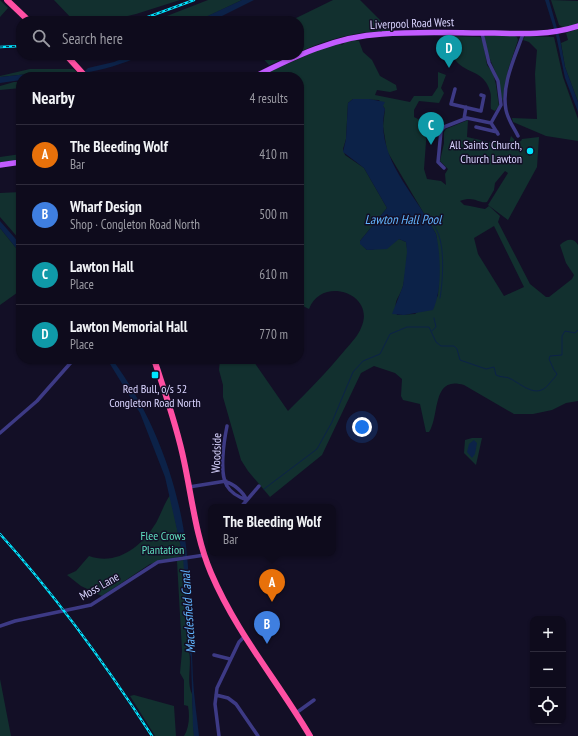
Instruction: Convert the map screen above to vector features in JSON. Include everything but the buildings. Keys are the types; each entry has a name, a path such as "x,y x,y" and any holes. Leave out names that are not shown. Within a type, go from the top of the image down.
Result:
{"highway":[{"path":"7,0 25,16"},
{"path":"71,60 82,72"},
{"path":"156,364 173,418 204,555 218,589 244,637 310,736"}],"main road":[{"name":"Liverpool Road West","path":"304,54 320,47 358,36 382,34 550,33 578,26"},
{"name":"Liverpool Road West","path":"265,72 291,60"},
{"path":"0,165 16,163"}],"street":[{"path":"482,33 490,63 498,82 501,105 501,108 493,116 491,123"},
{"path":"518,136 508,117 506,102 508,75 523,34"},
{"path":"455,89 451,104 481,111 484,96 481,95"},
{"path":"501,105 506,102"},
{"path":"464,119 466,107"},
{"path":"444,168 438,162 441,131 444,127 464,119 491,123 498,133 476,127"},
{"path":"0,433 37,401 70,364"},
{"name":"Woodside","path":"226,482 224,458 227,426"},
{"path":"189,487 226,482 227,486 242,499 247,500"},
{"path":"244,504 259,486"},
{"name":"Moss Lane","path":"0,626 15,621 57,614 91,605 151,565 158,562 204,555"},
{"path":"219,736 214,704 216,695 220,681 230,659 239,642 244,637"},
{"path":"214,654 230,659"},
{"path":"216,695 228,698 236,704 258,736"},
{"path":"296,713 314,700"}],"green space":[{"path":"0,0 8,8 0,17"},
{"path":"54,0 180,0 128,16 69,16"},
{"path":"208,0 242,0 208,16 167,16"},
{"path":"333,0 360,0 391,31 367,32 344,36 304,50 304,16 300,16"},
{"path":"551,0 578,1 578,23 565,28 559,25"},
{"path":"578,29 578,102 565,67 561,43 568,40 566,33"},
{"path":"513,35 517,37 518,40 508,70 503,101 501,97 500,85 486,48 485,36"},
{"path":"448,36 480,37 483,41 487,65 493,73 496,85 499,106 495,111 491,109 490,91 483,79 463,67 454,58 443,54"},
{"path":"525,36 554,37 563,77 578,119 578,141 546,136 513,122 512,118 537,119 535,74 537,50 529,42 523,40"},
{"path":"354,40 359,41 363,52 372,60 380,76 396,85 397,90 390,92 377,90 375,95 410,102 414,96 432,96 438,87 438,72 446,75 441,88 444,93 439,103 419,101 414,110 414,117 420,120 427,128 424,169 427,179 441,181 446,185 445,174 448,169 440,161 444,143 444,132 446,129 468,120 467,137 502,145 509,143 511,136 517,142 521,141 522,139 539,137 537,167 508,220 488,205 508,173 505,171 495,183 494,190 487,202 481,202 473,199 465,199 460,201 464,205 482,209 489,206 500,216 498,222 530,284 546,297 549,297 572,279 574,275 566,263 560,245 565,241 572,240 578,245 578,401 566,403 552,410 533,414 514,414 464,385 453,383 446,386 441,391 432,425 429,432 426,432 420,404 403,400 401,396 402,379 395,373 374,366 361,373 322,455 270,497 248,471 241,460 223,397 223,385 219,370 220,364 255,364 288,411 354,340 361,328 364,316 361,306 355,298 346,293 335,291 325,293 316,299 309,309 304,306 304,72 269,72 296,60 304,60 304,56 318,50 339,43 342,45 345,42","holes":["353,99 379,100 385,109 383,126 387,151 436,234 439,264 438,296 415,314 397,315 396,309 396,302 405,277 407,258 406,242 399,239 372,250 367,250 361,244 360,241 387,208 364,168 345,155 343,149 346,139 348,103","494,226 524,287 504,296 478,254 474,238"]},
{"path":"264,60 281,60 269,65"},
{"path":"30,69 73,69 77,72 47,72 17,72"},
{"path":"16,72 16,75 0,76"},
{"path":"16,82 16,88 0,90 0,86"},
{"path":"16,155 16,161 0,163 0,157"},
{"path":"16,192 16,235 0,217 0,193"},
{"path":"0,228 16,248 16,294 0,305"},
{"path":"482,438 476,465 464,453 465,440"},
{"name":"Flee Crows Plantation","path":"170,495 183,556 150,564 102,596 81,586 67,575 76,571 89,556 109,558 119,556 136,547 156,523"},
{"path":"184,560 190,657 189,684 192,694 194,736 184,736 189,722 189,714 188,706 184,705 184,680 180,673 182,651 177,561"},
{"path":"0,679 11,736 0,736"},
{"path":"134,695 174,706 176,736 155,736 130,696"}],"water":[{"path":"242,0 254,0 222,16 208,16"},
{"path":"545,0 549,0 560,39 565,67 578,102 578,112 565,78 556,35"},
{"path":"119,60 130,60 98,70 84,72 88,68"},
{"path":"16,75 16,81 0,83 0,77"},
{"name":"Lawton Hall Pool","path":"353,99 369,99 385,102 383,106 385,109 383,127 391,159 408,190 428,219 436,234 440,273 438,293 433,310 404,315 392,314 403,286 407,252 406,242 399,239 387,249 367,250 360,244 360,241 387,208 364,168 343,152 346,139 348,103"},
{"path":"0,221 16,239 16,248 0,228"},
{"name":"Macclesfield Canal","path":"110,364 115,364 151,424 170,472 177,497 188,563 193,686 199,736 194,736 193,727 191,657 189,651 183,556 165,477 140,413"},
{"path":"474,440 477,443 475,454 472,458 467,452 469,444"}],"waterway":[{"path":"434,226 438,232 443,260 440,298"},
{"path":"432,331 436,327 434,318"},
{"path":"264,489 317,449 332,422 353,372 363,361 380,354 390,334 407,327 429,327 436,342 441,346 454,346 457,349 460,360 486,369 494,367 496,375 509,378 530,390 540,391 557,374 549,359 550,356 562,355 562,336 565,331 575,333 578,330"}],"railway":[{"path":"151,16 194,0"},
{"path":"0,47 16,46"},
{"path":"0,534 41,582 80,632 117,683 152,736"}],"place":[{"name":"Lawton Memorial Hall","path":"449,68"},
{"name":"Lawton Hall","path":"431,145"},
{"name":"All Saints Church, Church Lawton","path":"530,151"},
{"name":"Red Bull, o/s 52 Congleton Road North","path":"155,375"},
{"name":"The Bleeding Wolf","path":"272,602"},
{"name":"Wharf Design","path":"267,644"}]}
